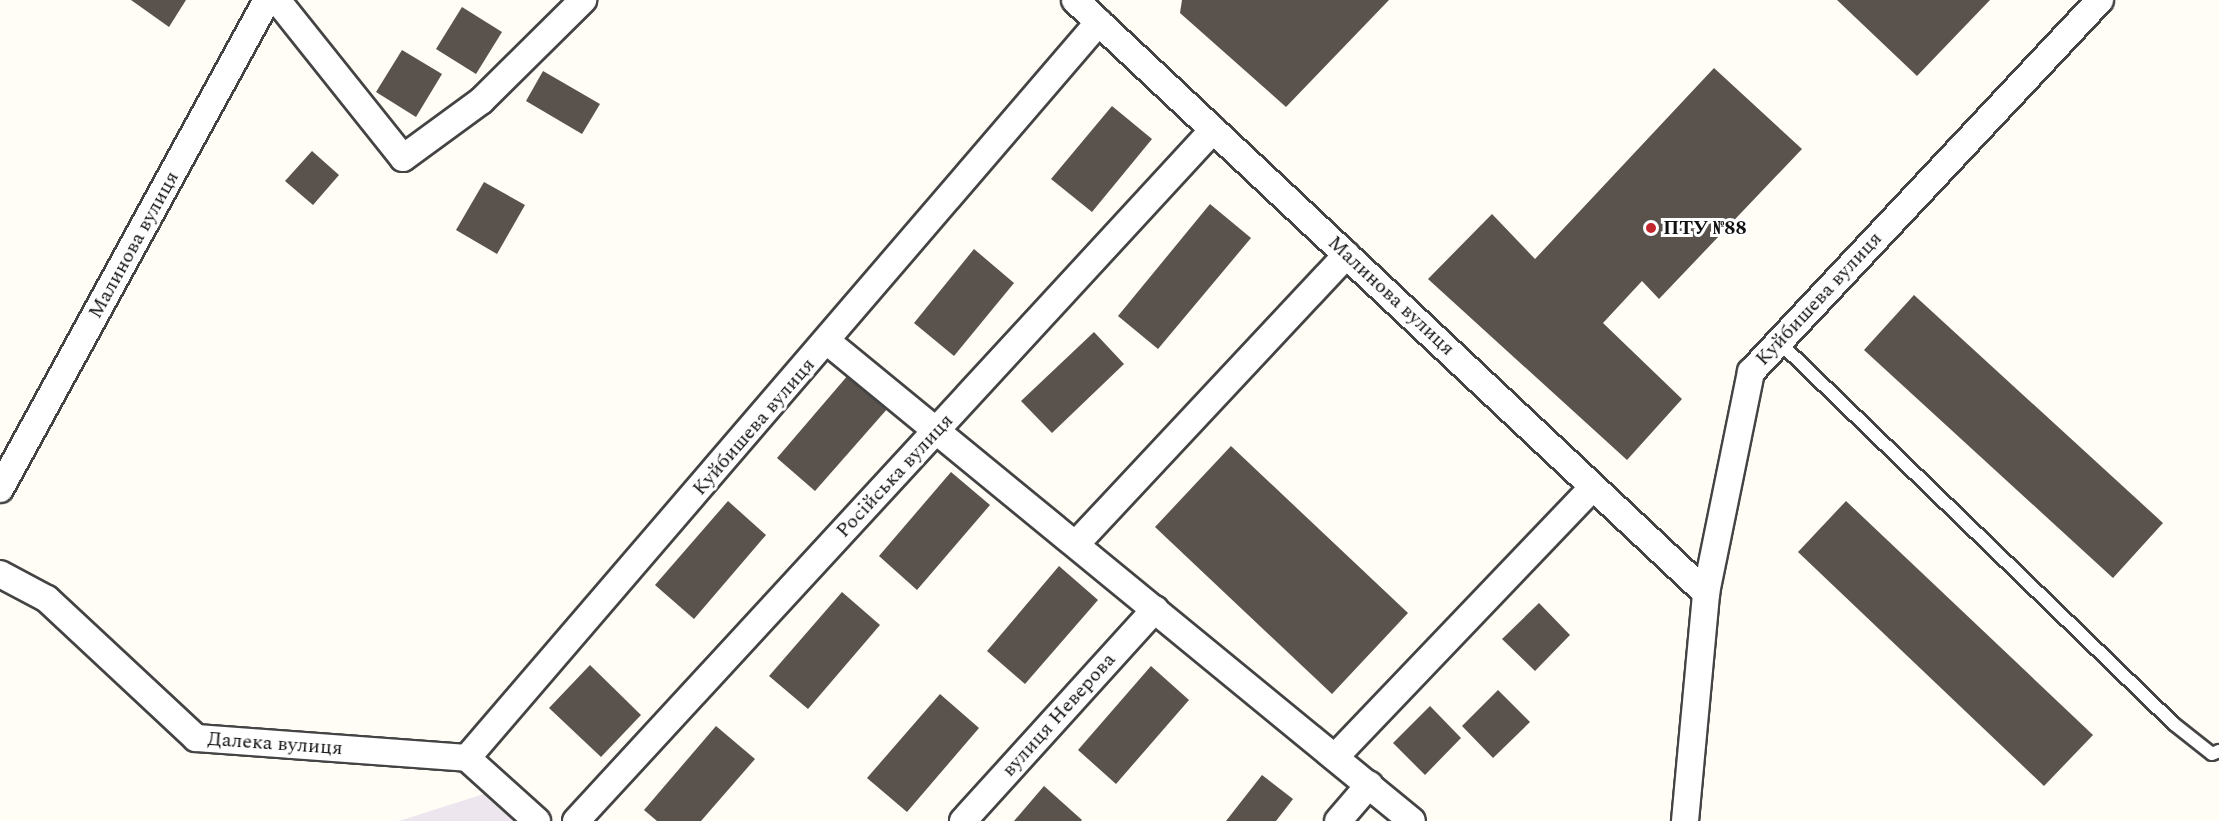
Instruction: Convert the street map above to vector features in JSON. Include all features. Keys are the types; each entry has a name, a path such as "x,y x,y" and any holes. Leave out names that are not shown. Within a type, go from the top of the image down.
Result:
{"street":[{"name":"Малинова вулиця","path":"0,489 267,0"},
{"path":"277,0 404,158 481,101 583,0"},
{"name":"Малинова вулиця","path":"1075,0 1706,593"},
{"name":"Куйбишева вулиця","path":"1685,821 1706,593 1751,372 2100,0"},
{"name":"Куйбишева вулиця","path":"467,758 828,342 1099,22"},
{"name":"Російська вулиця","path":"576,821 1213,130"},
{"path":"1076,544 1346,255"},
{"path":"828,342 1412,821"},
{"path":"1335,757 1593,487"},
{"name":"Далека вулиця","path":"0,574 47,599 196,738 467,758"},
{"name":"вулиця Неверова","path":"963,821 1155,609"},
{"path":"467,758 537,821"},
{"path":"1338,821 1369,785"}],"lane":[{"path":"1779,342 2174,724 2212,753 2219,751"}],"shaded area":[{"path":"493,791 518,821 399,821"}],"building":[{"path":"131,0 186,0 169,27"},
{"path":"1182,0 1389,0 1286,107 1180,13"},
{"path":"1837,0 1990,0 1917,76"},
{"path":"462,7 502,32 476,74 436,49"},
{"path":"402,50 442,74 416,117 376,92"},
{"path":"1714,68 1802,149 1659,299 1642,281 1603,323 1682,399 1627,460 1428,279 1492,214 1535,259"},
{"path":"543,71 600,104 582,134 526,101"},
{"path":"1112,106 1152,139 1092,212 1051,179"},
{"path":"312,151 339,175 313,205 285,181"},
{"path":"484,182 525,205 497,254 456,230"},
{"path":"1210,204 1251,238 1158,349 1118,316"},
{"path":"974,249 1014,283 954,356 914,323"},
{"path":"1914,295 2163,523 2113,578 1864,350"},
{"path":"1094,332 1124,364 1052,433 1021,401"},
{"path":"849,374 888,408 815,491 777,458"},
{"path":"1231,446 1408,613 1332,694 1155,527"},
{"path":"951,472 990,505 917,590 879,556"},
{"path":"728,501 766,535 694,619 655,585"},
{"path":"1846,501 2093,735 2044,786 1798,552"},
{"path":"1059,566 1098,600 1025,684 987,651"},
{"path":"842,592 880,625 808,709 769,676"},
{"path":"1539,603 1570,635 1535,671 1502,639"},
{"path":"590,665 641,715 601,757 549,708"},
{"path":"1151,666 1189,700 1116,784 1078,750"},
{"path":"1498,690 1530,722 1493,758 1462,726"},
{"path":"940,694 979,728 907,812 867,778"},
{"path":"1430,706 1461,738 1425,775 1393,743"},
{"path":"716,726 755,759 701,821 657,821 644,810"},
{"path":"1262,775 1293,799 1276,821 1226,821"},
{"path":"1044,786 1082,820 1014,821"}],"place":[{"name":"ПТУ №88","path":"1651,228"}]}
